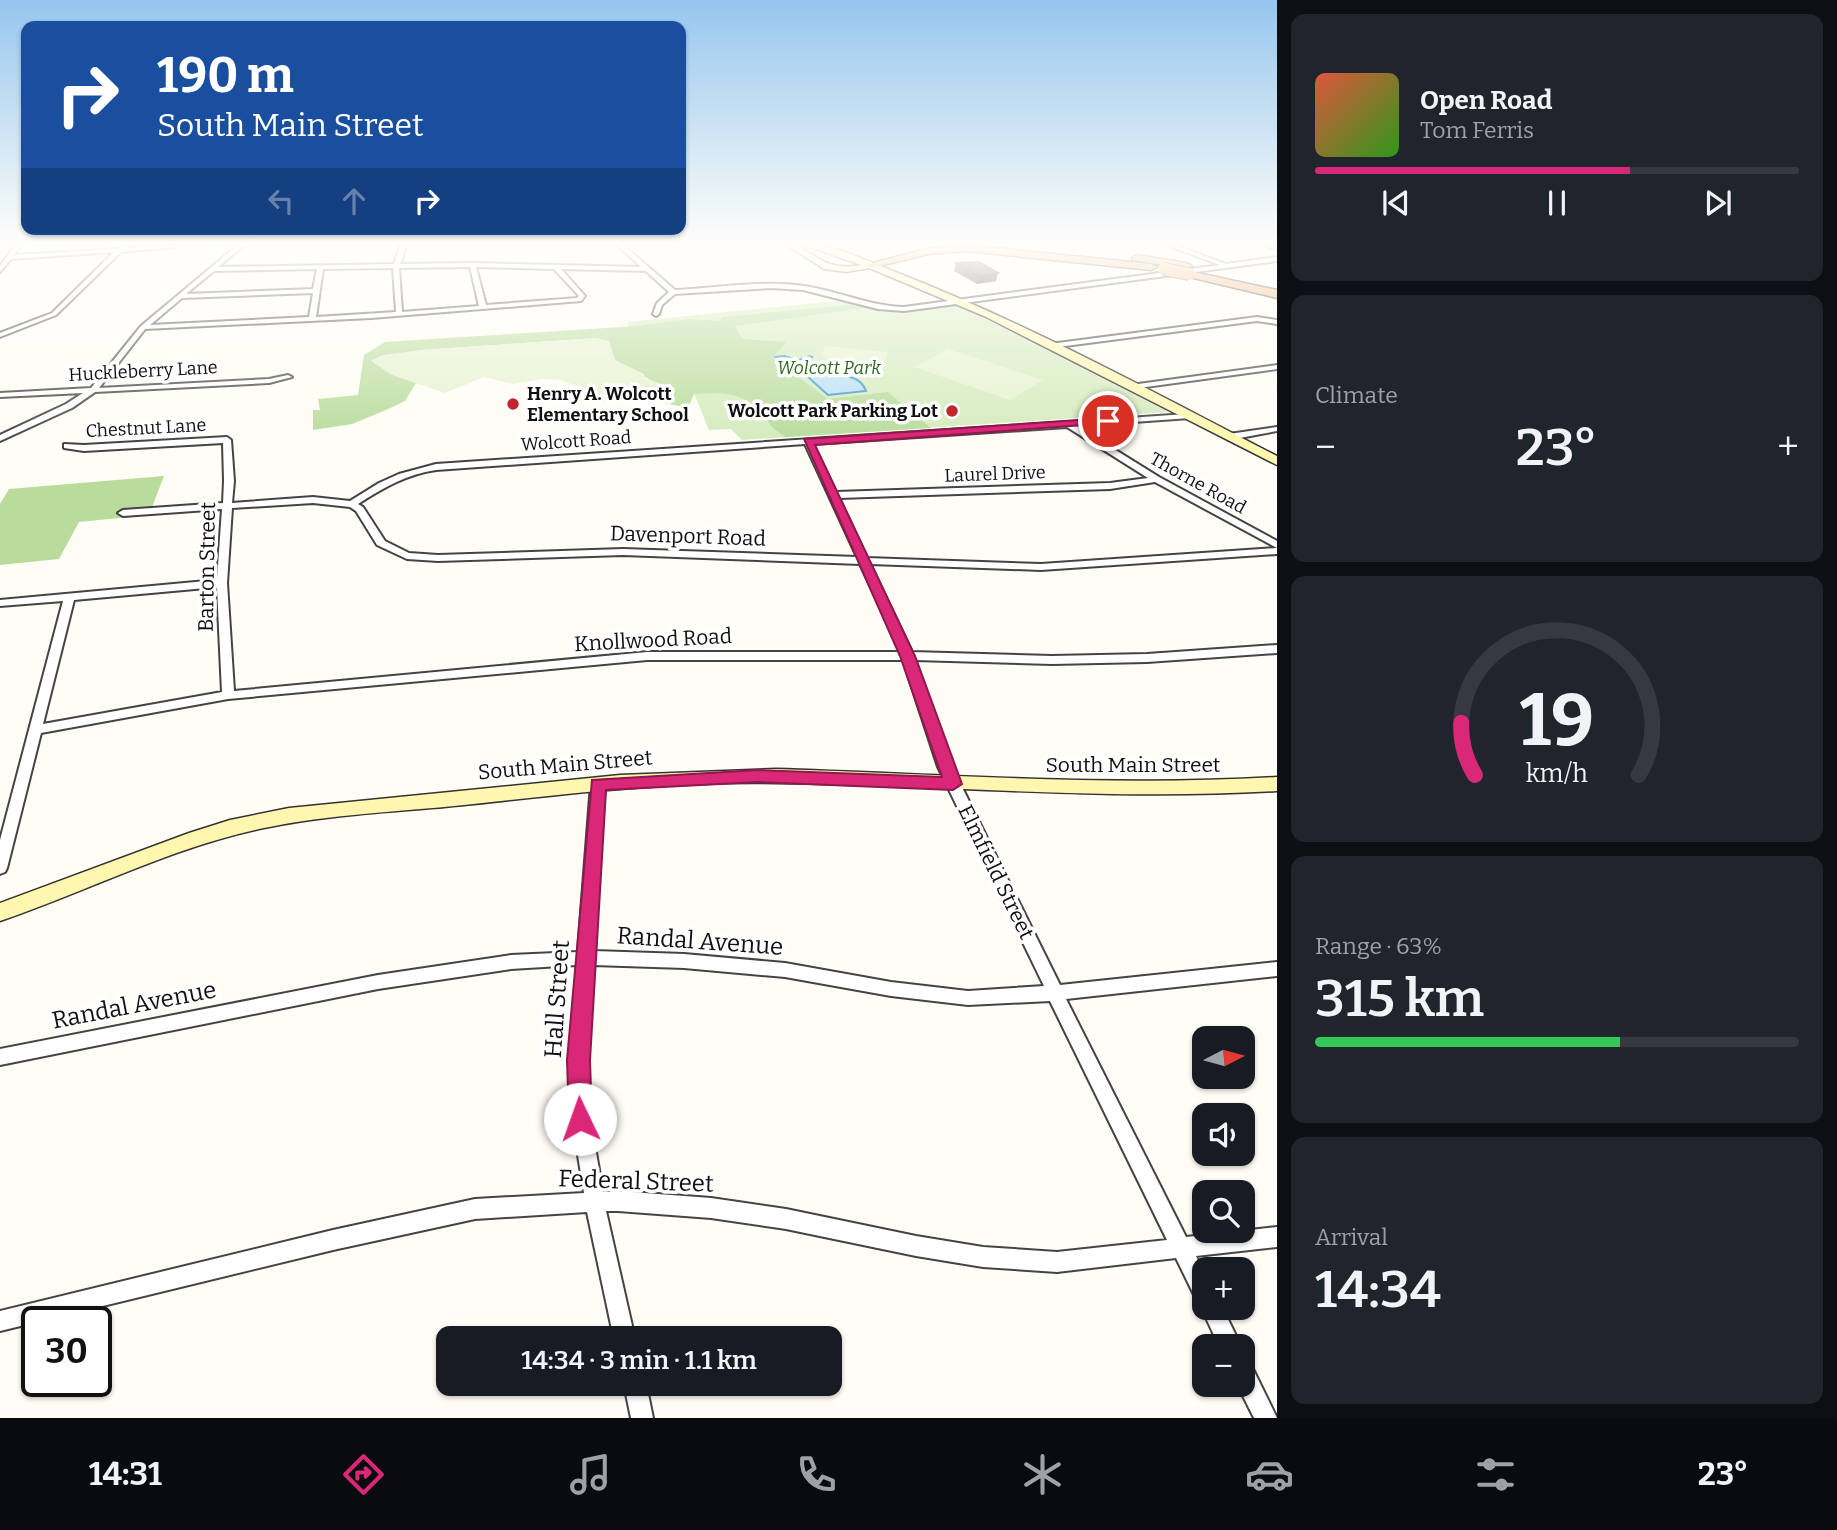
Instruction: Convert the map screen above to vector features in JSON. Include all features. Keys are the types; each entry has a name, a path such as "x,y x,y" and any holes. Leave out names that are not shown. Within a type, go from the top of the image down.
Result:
{"main road":[{"path":"980,310 1277,461"},
{"name":"South Main Street","path":"0,912 188,840 253,822 598,785 758,776 1124,790 1277,784"}],"street":[{"path":"0,335 58,310"},
{"path":"0,438 69,406 93,390 143,327 163,310"},
{"path":"312,319 313,310"},
{"path":"143,327 453,310"},
{"path":"1050,346 1257,319 1277,322"},
{"path":"1131,387 1277,367"},
{"name":"Huckleberry Lane","path":"0,395 269,381 288,377"},
{"name":"Wolcott Road","path":"352,504 384,482 411,470 1187,416"},
{"name":"Thorne Road","path":"1068,424 1156,478 1277,545"},
{"path":"1229,437 1277,429"},
{"name":"Chestnut Lane","path":"67,446 84,448 227,440"},
{"name":"Barton Street","path":"227,440 229,481 225,506 222,583 228,695"},
{"name":"Elmfield Street","path":"808,442 866,561 908,656 953,784 1192,1270"},
{"name":"Laurel Drive","path":"834,495 1110,486 1156,478"},
{"path":"123,513 313,500 352,504"},
{"name":"Davenport Road","path":"352,504 360,509 381,543 407,556 623,552 1041,567 1277,551"},
{"path":"0,603 222,583"},
{"path":"0,868 69,597"},
{"name":"Knollwood Road","path":"34,730 228,695 647,656 1096,659 1277,649"},
{"name":"Hall Street","path":"598,785 585,958 579,1100 582,1139 622,1326"},
{"name":"Randal Avenue","path":"0,1057 378,982 511,962 585,958 684,961 785,970 937,996 1002,997 1277,969"},
{"name":"Federal Street","path":"0,1321 320,1243 475,1209 596,1201 711,1208 983,1257 1058,1262 1182,1250 1277,1237"},
{"path":"637,1396 642,1418"},
{"path":"1255,1396 1266,1418"}],"green space":[{"name":"Wolcott Park","path":"745,310 968,310 1168,412 742,440 731,429 709,430 693,391 630,352 628,322"},
{"path":"795,310 848,310 735,326 742,339 786,342 773,358 828,399 888,392 931,428 786,437 774,429 754,406 733,395 694,394 688,408 646,399 630,388 654,382 615,360 610,347 597,338 421,350 372,360 416,383 405,401 352,424 313,430 313,410 320,410 318,399 358,395 364,355 385,342 637,326 689,319 719,321 723,317"},
{"path":"597,338 609,341 615,360 644,374 644,378 664,385 630,388 606,401 584,399 580,388 562,380 543,379 513,384 484,377 445,393 392,375 371,361 383,355 421,350"},
{"path":"825,346 888,352 880,376 842,370 822,356"},
{"path":"948,349 1043,380 1010,400 914,367"},
{"path":"164,476 149,515 79,522 59,559 0,565 0,504 9,489"}],"water":[{"path":"810,356 812,357 809,362 829,372 859,381 866,391 828,395 798,368 776,357 798,360"}],"place":[{"name":"Henry A. Wolcott Elementary School","path":"513,404"},
{"name":"Wolcott Park Parking Lot","path":"952,411"}],"route":[{"path":"580,1119 579,1060 598,785 758,776 953,784 908,656 866,561 808,442 1108,421"}]}
